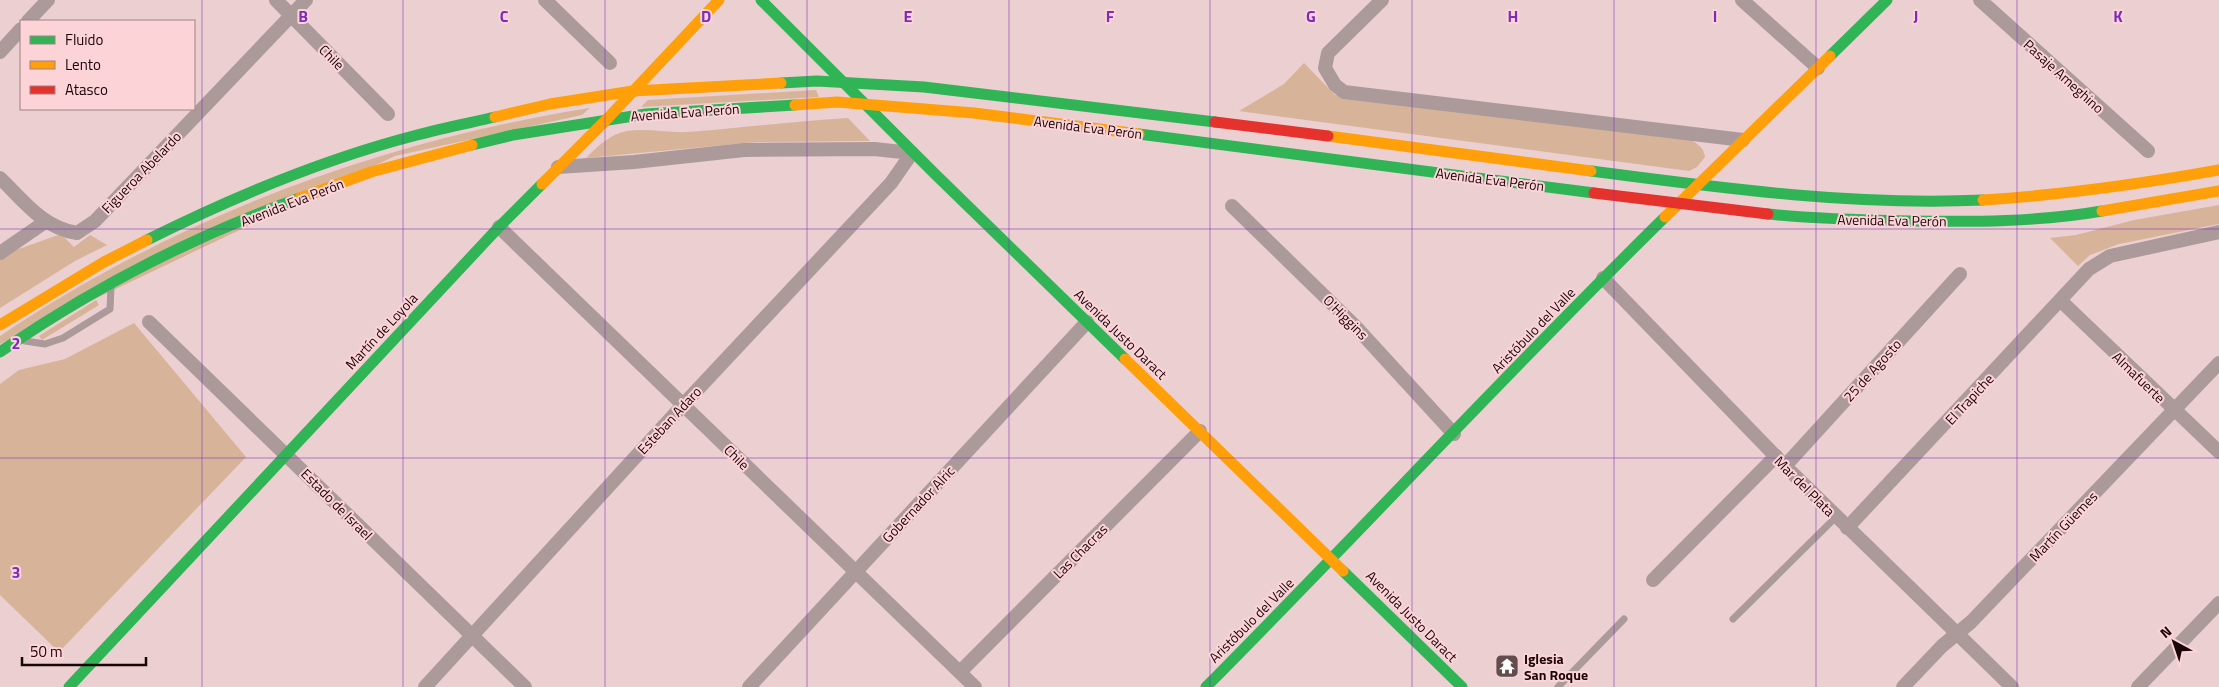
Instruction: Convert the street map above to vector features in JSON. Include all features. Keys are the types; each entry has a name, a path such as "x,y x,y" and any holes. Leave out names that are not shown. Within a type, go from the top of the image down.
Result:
{"main road":[{"name":"Martín de Loyola","path":"69,687 499,227 608,118 719,0"},
{"name":"Avenida Justo Daract","path":"761,0 912,153 1333,559 1462,687"},
{"name":"Aristóbulo del Valle","path":"1206,687 1333,559 1603,278 1888,0"},
{"name":"Avenida Eva Perón","path":"0,325 104,262 175,226 246,194 329,162 416,135 550,104 633,91 817,81 924,87 987,93 1698,185 1823,198 1956,201 2032,197 2142,184 2219,170"},
{"name":"Avenida Eva Perón","path":"0,352 45,321 111,283 204,236 277,206 371,172 513,135 608,118 646,114 828,103 974,113 1680,204 1813,219 1987,222 2076,215 2219,191"}],"street":[{"path":"29,20 48,0"},
{"name":"Chile","path":"276,0 388,114"},
{"name":"Figueroa Abelardo","path":"45,222 61,231 77,233 94,221 306,0"},
{"path":"545,0 610,63"},
{"path":"1382,0 1328,53 1325,68 1335,84 1344,92 1743,140"},
{"path":"1742,0 1818,68"},
{"name":"Pasaje Ameghino","path":"1980,0 2148,151"},
{"path":"0,52 20,30"},
{"path":"558,167 634,162 744,150 874,149 912,153"},
{"name":"Esteban Adaro","path":"425,687 683,405 891,183 912,153"},
{"path":"0,178 45,222 0,253"},
{"name":"O'Higgins","path":"1232,206 1355,326 1454,434"},
{"name":"Chile","path":"499,227 976,687"},
{"name":"El Trapiche","path":"1847,528 2089,269 2110,256 2219,232"},
{"name":"25 de Agosto","path":"1653,580 1780,461 1960,274"},
{"name":"Mar del Plata","path":"1603,278 1780,461 2012,687"},
{"name":"Almafuerte","path":"2061,301 2219,452"},
{"name":"Estado de Israel","path":"149,322 470,636 525,687"},
{"name":"Gobernador Alric","path":"749,687 1088,322"},
{"name":"Martín Güemes","path":"1903,687 1942,646 1957,635 2219,363"},
{"name":"Las Chacras","path":"960,672 1200,430"},
{"path":"2138,687 2219,603"}],"lane":[{"path":"17,340 46,344 63,338 110,309 111,283"},
{"path":"1733,619 1836,517"},
{"path":"1558,687 1624,619"}],"shaded area":[{"path":"1304,63 1335,95 1691,140 1701,147 1705,157 1697,167 1689,171 1239,111 1284,84"},
{"path":"816,90 819,97 641,107 648,100"},
{"path":"590,108 582,115 395,156 0,344 0,336 68,293 137,255 209,220 283,190 358,163 434,141 512,122"},
{"path":"848,118 870,141 757,142 586,158 610,138 627,131 688,132"},
{"path":"2219,205 2219,224 2119,244 2090,255 2078,266 2050,238 2076,235 2134,220"},
{"path":"61,234 74,247 90,235 107,245 75,261 0,308 0,260 13,251"},
{"path":"96,300 99,305 42,340 39,336"},
{"path":"134,323 246,457 59,652 0,595 0,384 19,370 65,359"}],"traffic: fast":[{"path":"761,0 935,174 1125,359"},
{"path":"1830,56 1887,0"},
{"path":"781,83 817,81 924,87 1215,122"},
{"path":"472,145 513,135 646,114 795,105"},
{"path":"147,240 246,194 313,167 427,132 495,117"},
{"path":"1139,134 1594,193"},
{"path":"1591,171 1689,184 1836,198 1934,201 1983,200"},
{"path":"69,687 499,227 542,184"},
{"path":"0,352 71,306 145,265 221,229 300,198"},
{"path":"1768,214 1838,219 1957,221 2030,219 2102,211"},
{"path":"1206,687 1549,333 1665,217"},
{"path":"1343,571 1462,687"}],"traffic: slow":[{"path":"542,184 608,118 719,0"},
{"path":"1665,217 1830,56"},
{"path":"495,117 550,104 633,91 781,83"},
{"path":"795,105 837,102 974,113 1139,134"},
{"path":"1328,136 1591,171"},
{"path":"300,198 371,172 472,145"},
{"path":"1983,200 2101,188 2219,170"},
{"path":"2102,211 2219,191"},
{"path":"0,325 104,262 147,240"},
{"path":"1125,359 1343,571"}],"traffic: jam":[{"path":"1215,122 1328,136"},
{"path":"1594,193 1768,214"}],"place":[{"name":"Iglesia San Roque","path":"1507,666"}]}
